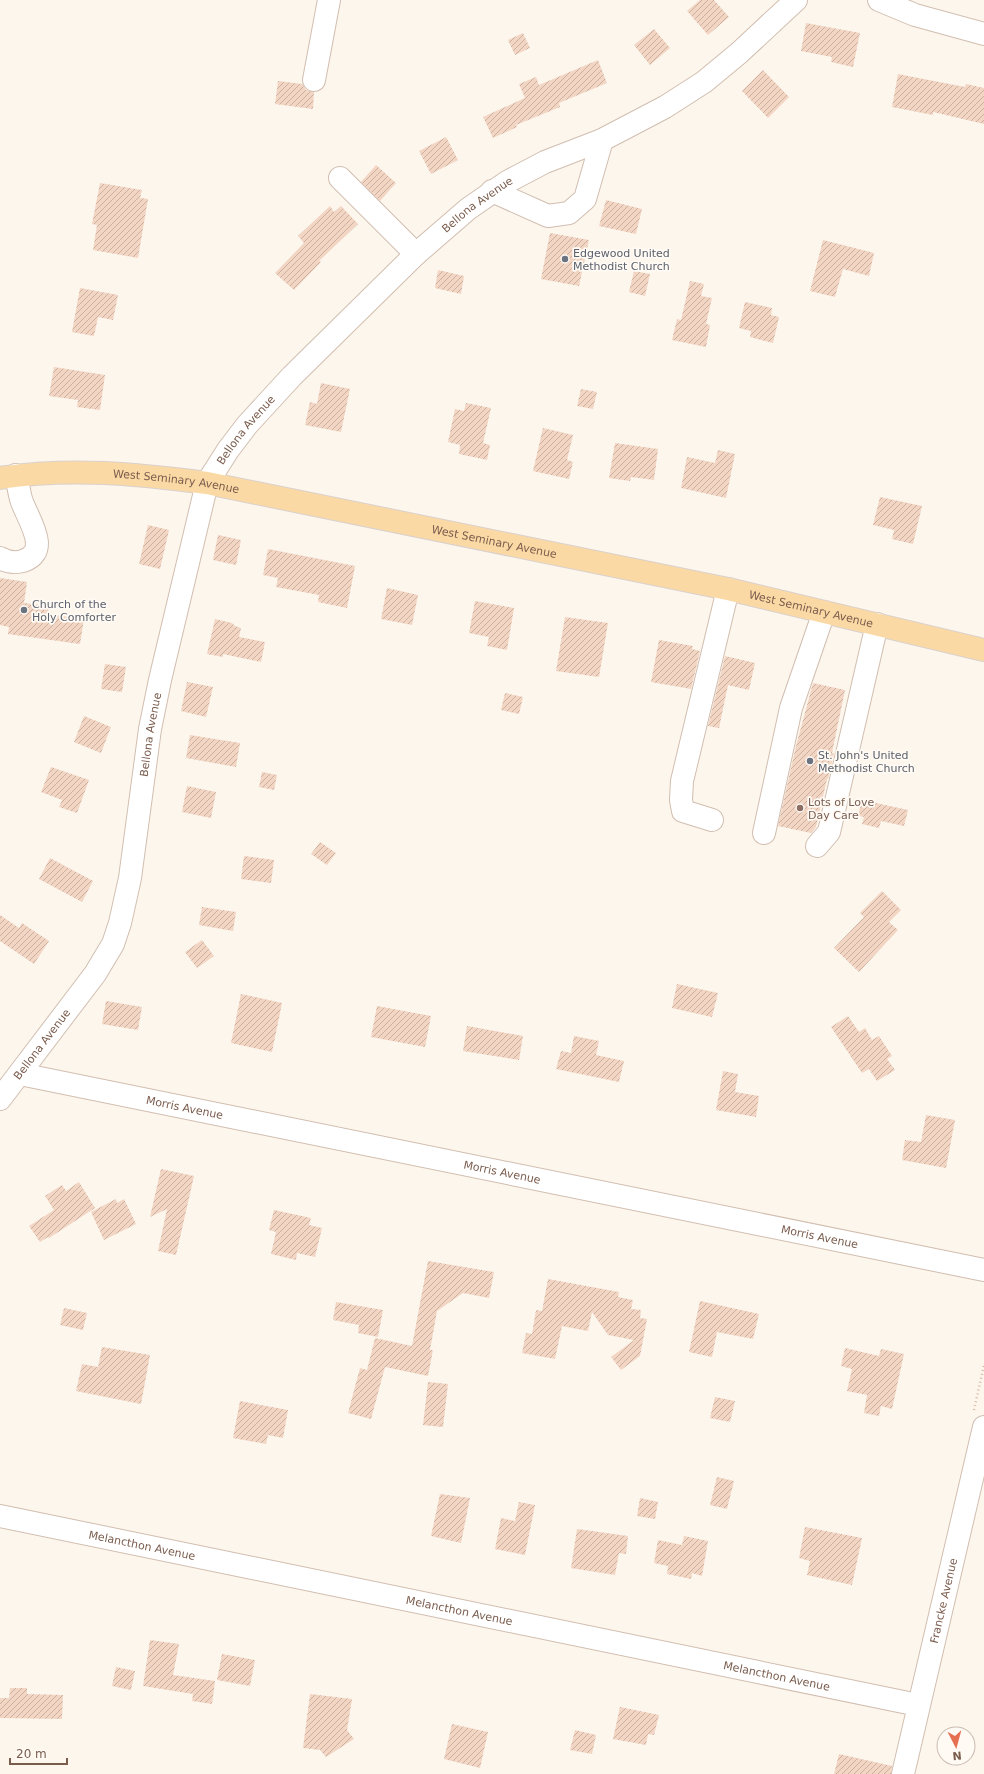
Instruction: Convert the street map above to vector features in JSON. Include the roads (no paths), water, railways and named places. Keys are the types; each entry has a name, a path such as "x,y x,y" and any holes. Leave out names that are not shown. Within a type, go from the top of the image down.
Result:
{"main road":[{"name":"West Seminary Avenue","path":"8,476 52,472 113,472 207,483 728,589 984,650"}],"street":[{"path":"314,80 329,0"},
{"path":"879,0 890,7 984,34"},
{"name":"Bellona Avenue","path":"0,1099 95,974 113,944 120,923 130,878 153,715 207,483 228,450 252,419 292,376 443,229 492,191 545,162 602,140 665,107 704,82 739,53 791,1"},
{"path":"492,191 548,216 569,213 585,199 602,140"},
{"path":"340,178 416,254"},
{"path":"0,558 17,563 28,559 36,550 38,542 21,500 8,476"},
{"path":"712,820 683,812 681,800 682,781 728,589"},
{"path":"764,833 791,708 824,612"},
{"path":"818,846 829,832 876,624"},
{"name":"Morris Avenue","path":"20,1074 984,1270"},
{"name":"Francke Avenue","path":"903,1774 984,1427"},
{"name":"Melancthon Avenue","path":"0,1516 918,1706"}],"place":[{"name":"Edgewood United Methodist Church","path":"565,259"},
{"name":"Church of the Holy Comforter","path":"24,610"},
{"name":"St. John's United Methodist Church","path":"810,761"},
{"name":"Lots of Love Day Care","path":"800,808"}]}
